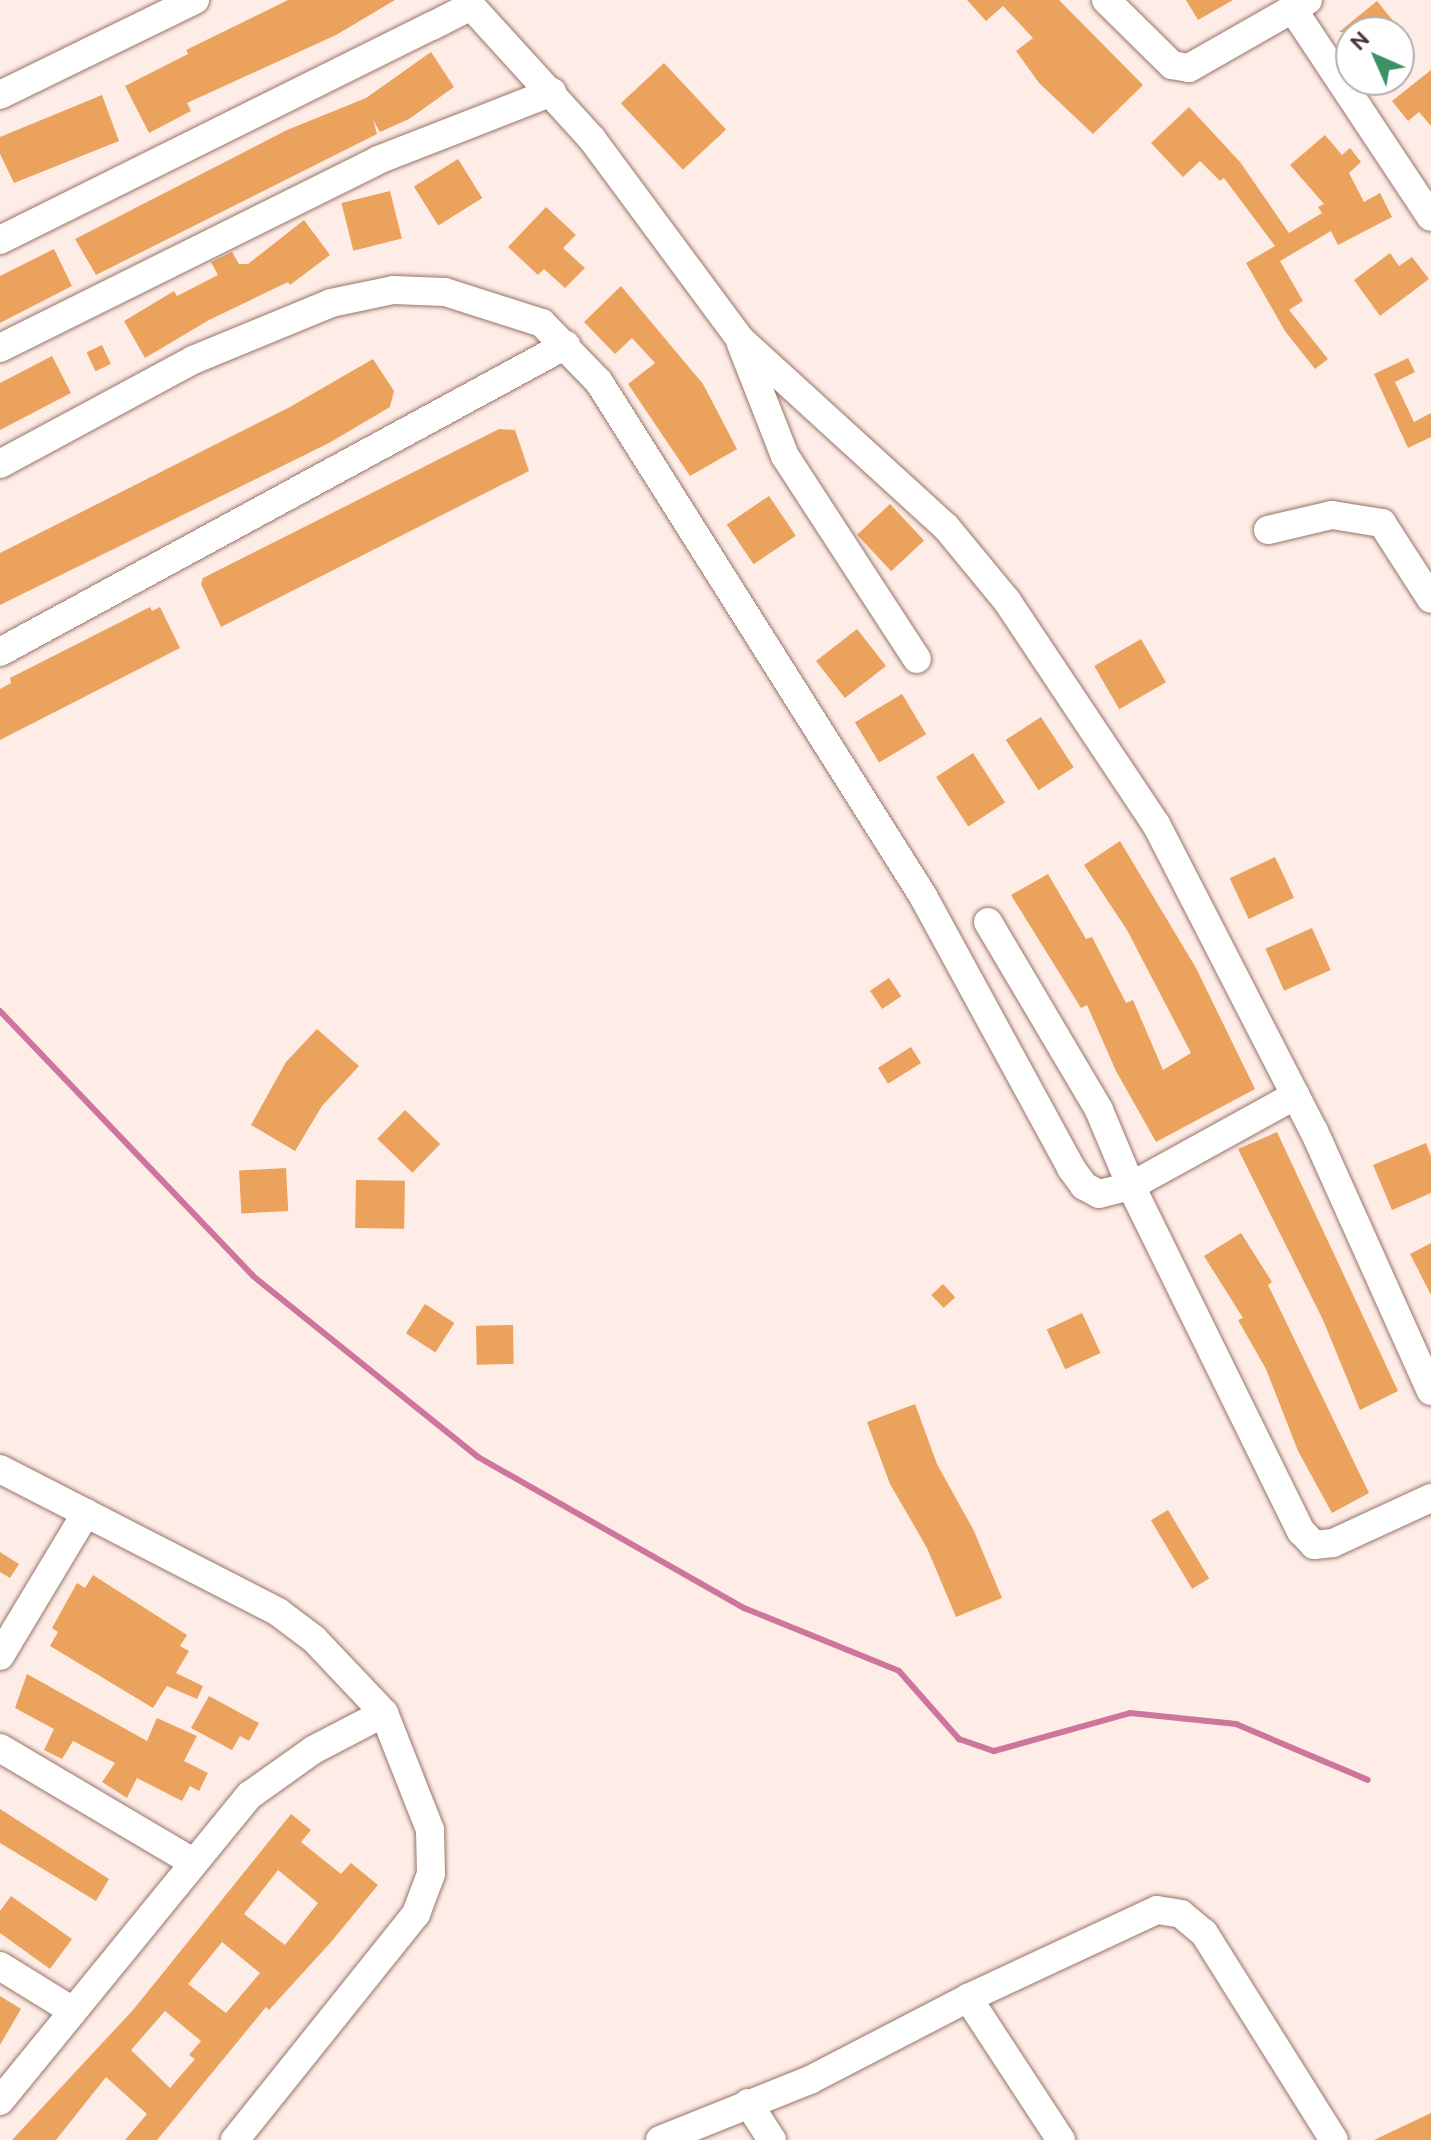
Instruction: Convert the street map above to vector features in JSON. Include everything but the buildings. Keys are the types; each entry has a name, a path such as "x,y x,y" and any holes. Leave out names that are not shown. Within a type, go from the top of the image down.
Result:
{"street":[{"path":"0,95 195,0"},
{"path":"1106,0 1172,65 1189,68 1301,6 1431,217"},
{"path":"0,240 469,3 552,92 740,339 946,527 1007,601 1156,824 1296,1095 1431,1391"},
{"path":"0,348 365,167 552,92"},
{"path":"0,464 193,360 331,303 393,290 445,292 542,323 599,382 923,896 1071,1168 1084,1186 1099,1194 1131,1186 1296,1095"},
{"path":"740,339 785,456 917,659"},
{"path":"0,652 566,345"},
{"path":"1268,530 1332,515 1382,523 1431,599"},
{"path":"988,922 1099,1110 1131,1186 1301,1531 1314,1545 1333,1543 1431,1498"},
{"path":"0,1469 278,1612 314,1639 384,1713 430,1830 431,1874 416,1914 235,2140"},
{"path":"0,1656 86,1513"},
{"path":"0,2101 191,1861 250,1795 313,1750 384,1713"},
{"path":"0,1748 191,1861"},
{"path":"660,2140 810,2080 968,1998 1157,1910 1181,1914 1204,1933 1334,2140"},
{"path":"0,1966 73,2011"},
{"path":"968,1998 1061,2140"},
{"path":"748,2103 772,2140"}],"waterway":[{"path":"0,1011 253,1276 478,1457 744,1608 899,1671 959,1739 994,1751 1130,1713 1236,1724 1368,1780"}]}
